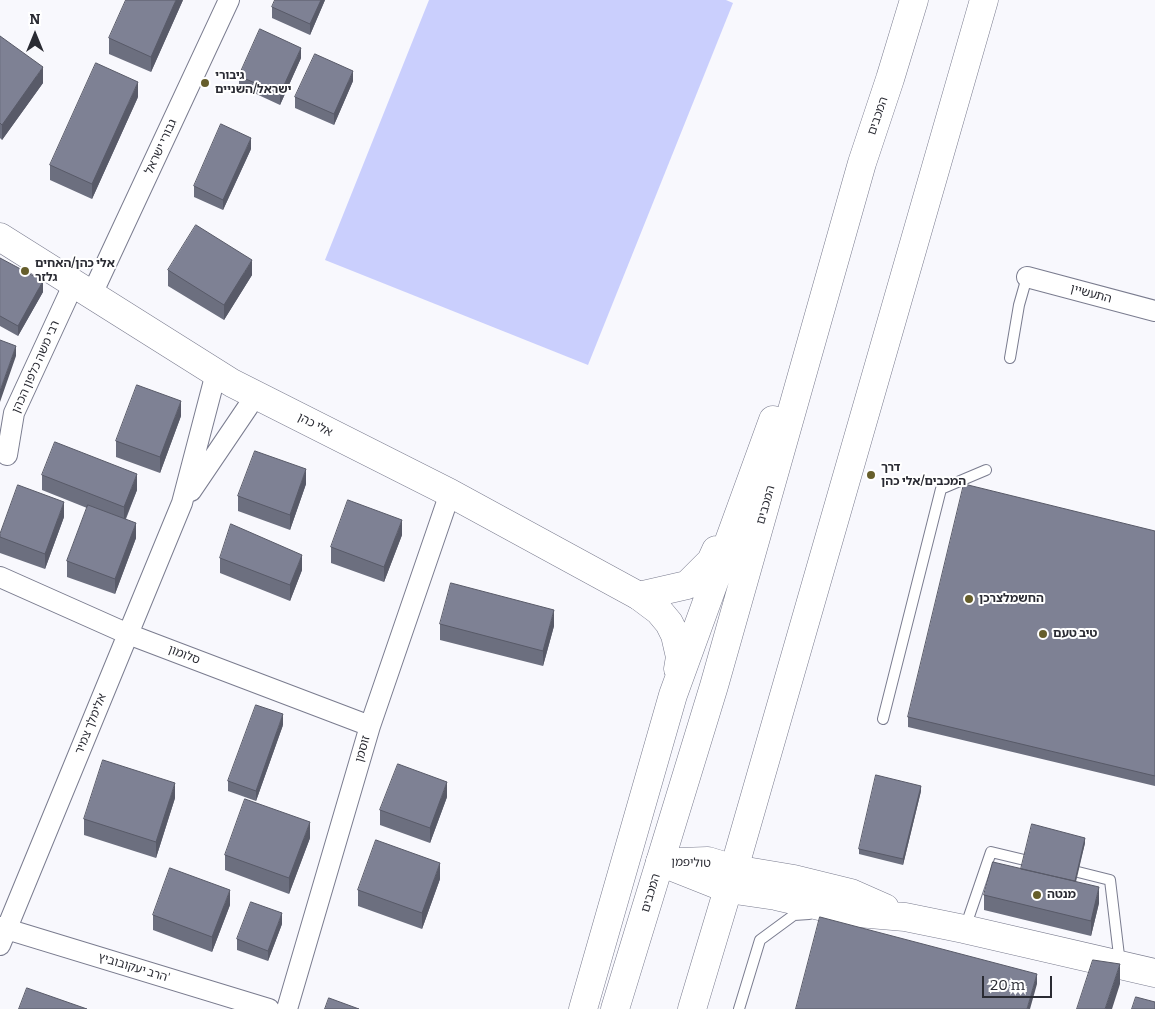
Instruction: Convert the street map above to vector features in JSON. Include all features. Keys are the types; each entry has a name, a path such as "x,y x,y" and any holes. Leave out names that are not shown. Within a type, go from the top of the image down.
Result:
{"main road":[{"name":"המכבים","path":"615,1009 714,686 862,164 914,0"},
{"path":"692,1009 984,0"},
{"path":"583,1009 673,695 770,428 862,164"},
{"name":"אלי כהן","path":"0,237 232,383 450,493 639,596 659,611 675,635 680,657 673,695"},
{"path":"639,596 687,585 711,561 758,459"},
{"name":"טוליפמן","path":"660,862 731,879 776,896 846,912 905,917 1155,973"},
{"name":"טוליפמן","path":"731,879 794,880 851,893 905,917"}],"street":[{"name":"גבורי ישראל","path":"83,289 229,0"},
{"name":"התעשיין","path":"1027,277 1155,311"},
{"name":"רבי משה כלפון הכהן","path":"7,455 14,413 83,289"},
{"name":"אלימלך צמיר","path":"2,934 182,503 216,373"},
{"name":"אלימלך צמיר","path":"182,503 256,395"},
{"name":"זוסמן","path":"287,1009 370,726 450,493"},
{"name":"סלומון","path":"0,578 128,634 370,726"},
{"name":"הרב יעקובוביץ'","path":"2,934 269,1009"}],"lane":[{"path":"1010,358 1019,305 1027,277"},
{"path":"883,719 941,489 986,470"},
{"path":"964,929 991,852 1110,880 1120,965"},
{"path":"739,1009 760,940 794,915 846,912"}],"shaded area":[{"path":"429,0 726,0 733,3 588,365 325,260"}],"building":[{"path":"126,0 176,0 151,57 109,38"},
{"path":"275,0 321,0 310,24 272,7"},
{"path":"260,29 301,48 280,94 239,76"},
{"path":"0,36 43,67 2,125 0,123"},
{"path":"315,54 353,71 334,114 295,97"},
{"path":"96,63 138,82 92,184 50,165"},
{"path":"221,124 251,138 223,200 194,186"},
{"path":"196,225 252,260 224,305 168,270"},
{"path":"0,258 43,281 18,326 0,316"},
{"path":"0,340 16,346 0,391"},
{"path":"137,385 181,401 160,457 116,441"},
{"path":"55,442 137,474 124,507 42,475"},
{"path":"255,451 306,469 290,515 238,496"},
{"name":"טיב טעם","path":"964,484 1155,531 1155,776 908,717"},
{"path":"18,485 64,502 45,554 0,537"},
{"path":"348,500 402,520 384,567 331,547"},
{"path":"88,505 136,523 115,579 67,561"},
{"path":"231,524 302,555 290,585 220,558"},
{"path":"451,583 554,610 543,651 440,624"},
{"path":"256,705 283,714 256,791 228,781"},
{"path":"103,760 175,783 156,842 84,819"},
{"path":"398,764 447,782 430,828 380,810"},
{"path":"876,775 921,786 903,859 859,849"},
{"path":"245,799 310,822 289,878 225,855"},
{"path":"1032,824 1085,838 1075,881 1021,869"},
{"path":"376,840 440,863 422,913 358,890"},
{"path":"993,862 1099,887 1091,921 984,895"},
{"path":"170,868 230,890 212,937 153,915"},
{"path":"251,902 282,913 268,951 237,939"},
{"path":"820,917 1037,974 1027,1009 796,1009"},
{"path":"1093,960 1120,964 1105,1009 1077,1009"},
{"path":"27,988 87,1009 19,1009"},
{"path":"1136,997 1155,1002 1155,1009 1132,1009"},
{"path":"329,998 359,1009 325,1009"}],"place":[{"name":"גיבורי ישראל/השניים","path":"205,83"},
{"name":"אלי כהן/האחים גלזר","path":"25,271"},
{"name":"דרך המכבים/אלי כהן","path":"871,475"},
{"name":"החשמלצרכן","path":"969,599"},
{"name":"טיב טעם","path":"1043,634"},
{"name":"מנטה","path":"1037,895"}]}
